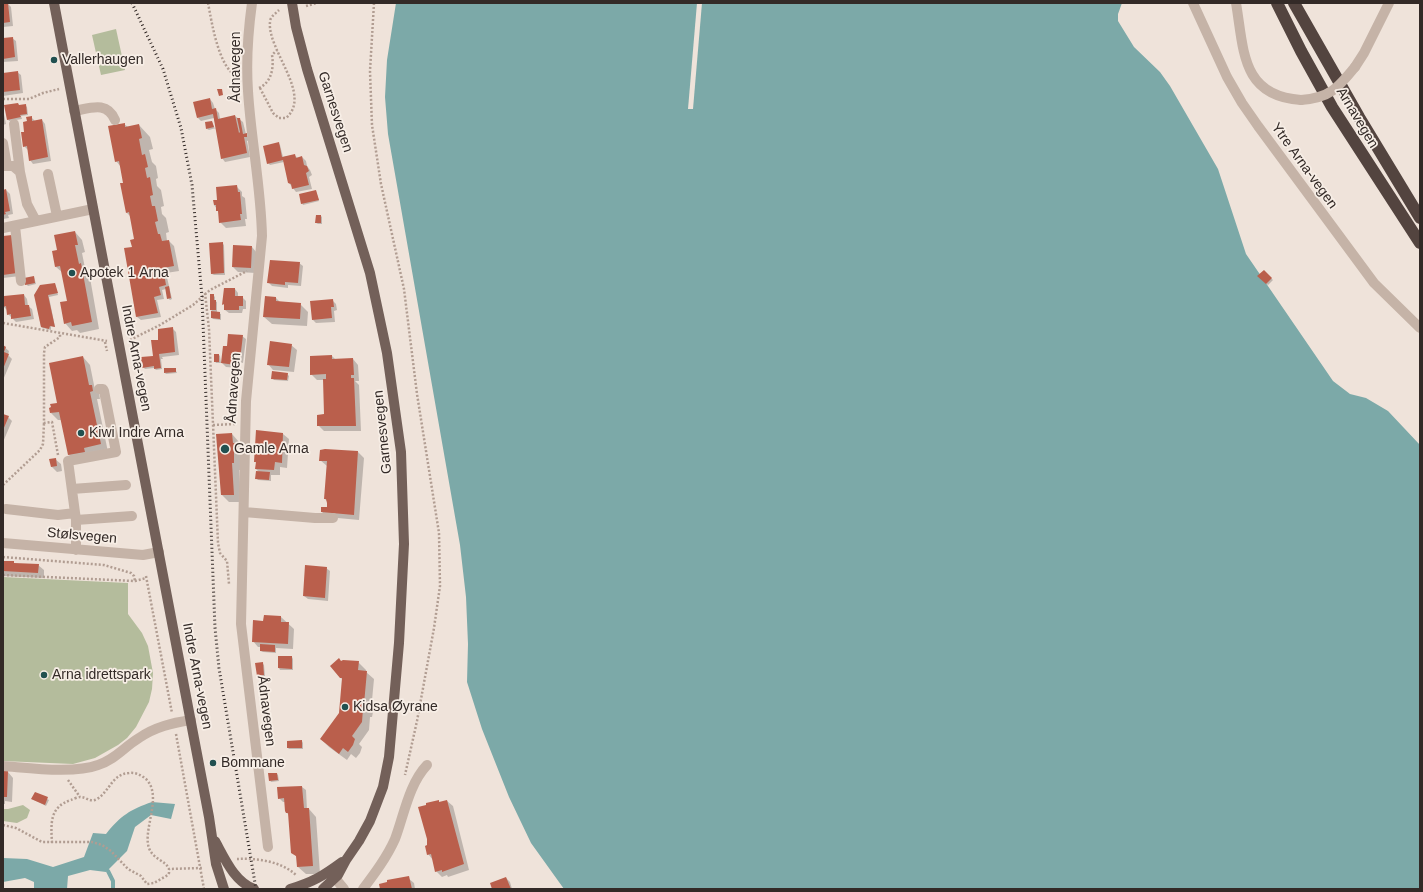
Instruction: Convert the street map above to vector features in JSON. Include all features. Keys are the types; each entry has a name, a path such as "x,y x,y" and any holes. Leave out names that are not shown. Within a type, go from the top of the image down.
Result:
{"highway":[{"name":"Arnavegen","path":"1277,3 1301,51 1332,107 1420,243"},
{"name":"Arnavegen","path":"1294,3 1359,117 1420,218"}],"main road":[{"name":"Indre Arna-vegen","path":"54,3 213,836 216,864 224,889"},
{"name":"Garnesvegen","path":"292,3 306,69 370,273 387,353 401,452 404,544 400,643 389,757 384,787 370,821 359,841 323,889"},
{"name":"Indre Arna-vegen","path":"213,836 232,870 246,886 254,889"},
{"name":"Garnesvegen","path":"290,889 332,875"}],"street":[{"name":"Ådnavegen","path":"252,3 248,51 248,91 262,210 262,236 246,401 242,624 268,847"},
{"name":"Ytre Arna-vegen","path":"1192,3 1232,87 1258,126 1374,283 1420,328"},
{"path":"1236,3 1244,54 1255,78 1267,91 1277,96 1302,100 1312,99 1328,94 1344,81 1364,52 1389,3"},
{"path":"74,111 97,107 105,108 112,114 115,120"},
{"path":"14,124 20,172 27,204 36,221"},
{"path":"3,143 5,166 13,166 20,172"},
{"path":"48,174 57,216"},
{"path":"3,228 93,209"},
{"path":"15,226 21,282"},
{"path":"76,550 76,517 68,461 116,452 104,391 103,389 99,389"},
{"path":"72,489 126,485"},
{"path":"6,509 76,517 132,516"},
{"path":"244,512 315,518 333,518"},
{"name":"Stølsvegen","path":"3,543 143,555 159,552"},
{"path":"3,766 81,769 100,765 117,756 138,739 151,731 170,724 191,720"},
{"path":"363,889 389,852 414,785 421,772 427,765"},
{"path":"332,875 344,889"}],"path":[{"path":"208,3 221,56 235,76 241,77"},
{"path":"306,6 318,3"},
{"path":"254,83 259,88 273,114 279,118 286,118 292,113 294,99 290,77 277,50 270,22 272,15 279,10"},
{"path":"259,88 264,86 270,77 274,64 272,55 277,50"},
{"path":"3,100 29,99 43,93 70,87"},
{"path":"126,337 128,340 131,340 160,325 193,305 206,293 260,264"},
{"path":"206,293 209,329 218,543 220,553 227,561 230,589"},
{"path":"3,323 105,342 109,340 110,336"},
{"path":"3,485 40,450 43,444 44,349 47,345 60,337 60,333"},
{"path":"44,423 52,422 56,444"},
{"path":"213,425 245,423"},
{"path":"3,557 104,565 131,573 134,576 135,581"},
{"path":"3,576 135,581 146,578"},
{"path":"3,825 16,828 42,842 92,842 102,844 111,851 130,871 141,876 145,883 149,885 154,884 168,875 169,869 167,865 154,856 149,848 148,841 152,790 148,782 134,773 122,774 117,776 102,795 95,800 89,800 80,797 67,778 67,769"},
{"path":"52,843 52,822 54,812 65,803 80,797"},
{"path":"234,859 250,858 272,863 287,868 295,874 298,879"},
{"path":"169,869 201,868"}],"green space":[{"path":"116,29 125,70 101,75 92,35"},
{"path":"3,577 128,583 128,614 142,633 148,646 153,673 149,702 136,727 127,738 118,745 95,758 73,764 3,761"},
{"path":"23,805 30,810 27,818 17,823 3,821 3,809"}],"water":[{"path":"396,3 1122,3 1118,14 1118,21 1134,47 1160,72 1170,86 1218,169 1246,254 1333,381 1350,394 1366,398 1388,411 1420,445 1420,889 564,889 531,843 509,797 482,729 467,682 468,644 466,597 460,545 388,134 385,97 387,60"},
{"path":"152,802 175,804 171,819 151,815 135,827 127,851 106,872 90,870 68,876 67,889 34,889 34,882 25,878 3,882 3,858 27,859 53,867 84,857 93,833 106,834 116,822 126,814 138,807"}],"pier":[{"path":"697,3 702,3 693,109 688,109"}],"building":[{"path":"3,3 8,3 10,22 3,23"},
{"path":"13,37 15,57 3,59 3,38"},
{"path":"18,71 20,90 3,92 3,73"},
{"path":"217,89 222,89 223,95 219,96"},
{"path":"210,98 212,109 216,108 218,119 235,115 239,133 237,118 240,118 243,134 247,133 247,137 244,137 247,153 221,159 213,114 197,118 193,102"},
{"path":"18,103 19,105 26,104 27,114 7,120 4,105"},
{"path":"32,116 32,121 42,119 48,157 29,161 27,146 23,147 21,132 24,132 23,122 27,121 26,117"},
{"path":"212,121 214,127 206,129 205,122"},
{"path":"125,123 125,127 139,124 142,138 139,139 142,155 145,154 148,167 145,168 147,178 150,177 153,195 150,196 152,206 155,206 158,221 155,222 158,234 160,234 162,241 169,240 174,266 163,268 166,285 159,287 161,295 154,297 158,313 136,317 124,248 132,247 130,240 134,239 129,212 126,213 120,183 123,183 119,161 115,162 108,126"},
{"path":"279,142 282,157 295,154 296,158 302,156 304,165 307,166 309,171 306,173 309,185 292,189 291,184 288,183 283,160 267,164 263,146"},
{"path":"237,185 238,192 240,192 242,214 240,214 241,220 219,223 218,211 216,211 216,205 214,205 213,200 217,200 216,187"},
{"path":"6,189 10,211 5,212 6,214 3,215 3,190"},
{"path":"316,190 319,200 301,204 299,194"},
{"path":"316,215 321,215 321,223 315,223"},
{"path":"75,231 78,245 75,245 79,264 81,263 92,322 72,326 71,322 64,324 60,302 67,301 60,266 55,267 52,251 57,250 54,235"},
{"path":"12,235 17,273 3,275 3,236"},
{"path":"223,242 224,273 211,274 209,243"},
{"path":"233,245 252,246 251,268 232,267"},
{"path":"270,260 300,262 298,283 285,282 285,285 267,283"},
{"path":"1264,270 1272,278 1266,284 1257,276"},
{"path":"34,276 35,283 25,285 24,278"},
{"path":"55,283 58,293 48,295 55,327 50,326 49,329 41,327 34,295 40,285"},
{"path":"169,286 171,298 167,299 165,287"},
{"path":"224,288 235,288 235,296 243,296 243,306 239,306 239,310 224,310 224,304 222,305"},
{"path":"24,294 25,305 29,305 31,316 11,319 11,314 7,315 6,306 3,307 4,296"},
{"path":"210,294 214,294 214,300 216,300 216,310 210,310"},
{"path":"265,296 276,297 276,301 301,303 300,319 263,317"},
{"path":"333,299 334,307 331,307 332,318 312,320 310,301"},
{"path":"211,311 220,312 220,319 211,318"},
{"path":"173,327 175,352 159,354 161,368 154,369 154,366 142,368 141,357 153,356 151,340 158,340 158,329"},
{"path":"228,334 243,335 240,360 236,359 235,365 221,363 223,346 227,346"},
{"path":"270,341 292,344 289,367 267,365"},
{"path":"3,345 6,347 4,352 9,354 3,369"},
{"path":"214,354 219,354 219,362 214,362"},
{"path":"332,355 332,359 353,358 354,375 351,375 351,378 354,378 356,426 317,426 317,415 324,414 323,379 326,379 326,374 310,375 310,356"},
{"path":"83,356 89,385 92,385 93,391 90,392 101,444 84,448 85,452 68,455 59,412 50,413 50,404 57,403 49,363"},
{"path":"164,368 176,368 176,372 164,373"},
{"path":"272,371 288,373 287,380 271,379"},
{"path":"3,414 9,416 3,430"},
{"path":"256,430 283,433 282,463 275,462 274,470 255,469"},
{"path":"232,433 233,443 236,443 234,463 232,463 234,495 221,495 216,434"},
{"path":"320,450 358,451 354,515 321,512 321,507 327,507 326,499 324,499 327,461 319,461"},
{"path":"56,458 57,466 51,467 49,459"},
{"path":"256,471 270,472 269,480 255,479"},
{"path":"3,561 39,564 38,573 3,571"},
{"path":"305,565 327,567 325,598 303,596"},
{"path":"264,615 281,616 281,622 289,622 288,644 252,642 253,620 263,621"},
{"path":"260,644 275,645 275,652 260,651"},
{"path":"278,656 292,656 292,669 278,668"},
{"path":"339,658 341,661 359,661 358,670 367,671 364,704 366,704 365,710 363,709 362,722 352,736 355,739 348,752 343,748 339,754 320,739 339,713 342,678 340,678 330,666"},
{"path":"263,662 264,675 257,676 255,663"},
{"path":"302,740 302,748 287,748 287,741"},
{"path":"3,771 8,771 7,797 3,797"},
{"path":"268,773 277,773 278,780 269,781"},
{"path":"302,786 304,808 309,808 313,866 297,867 296,856 291,853 288,813 285,811 284,798 278,799 277,787"},
{"path":"35,792 48,797 45,805 31,799"},
{"path":"439,800 439,802 447,800 464,864 442,872 442,870 435,872 431,854 427,855 425,846 427,845 427,839 418,807 426,805 426,803"},
{"path":"409,876 412,889 380,889 379,884 387,882 387,880"},
{"path":"506,877 511,889 492,889 490,883"}],"waterway":[{"path":"108,871 113,881 113,889"}],"railway":[{"path":"132,3 163,69 181,128 192,185 202,297 215,628 219,668 256,889"}],"place":[{"name":"Vallerhaugen","path":"54,60"},
{"name":"Apotek 1 Arna","path":"72,273"},
{"name":"Kiwi Indre Arna","path":"81,433"},
{"name":"Gamle Arna","path":"225,449"},
{"name":"Arna idrettspark","path":"44,675"},
{"name":"Kidsa Øyrane","path":"345,707"},
{"name":"Bommane","path":"213,763"}]}
